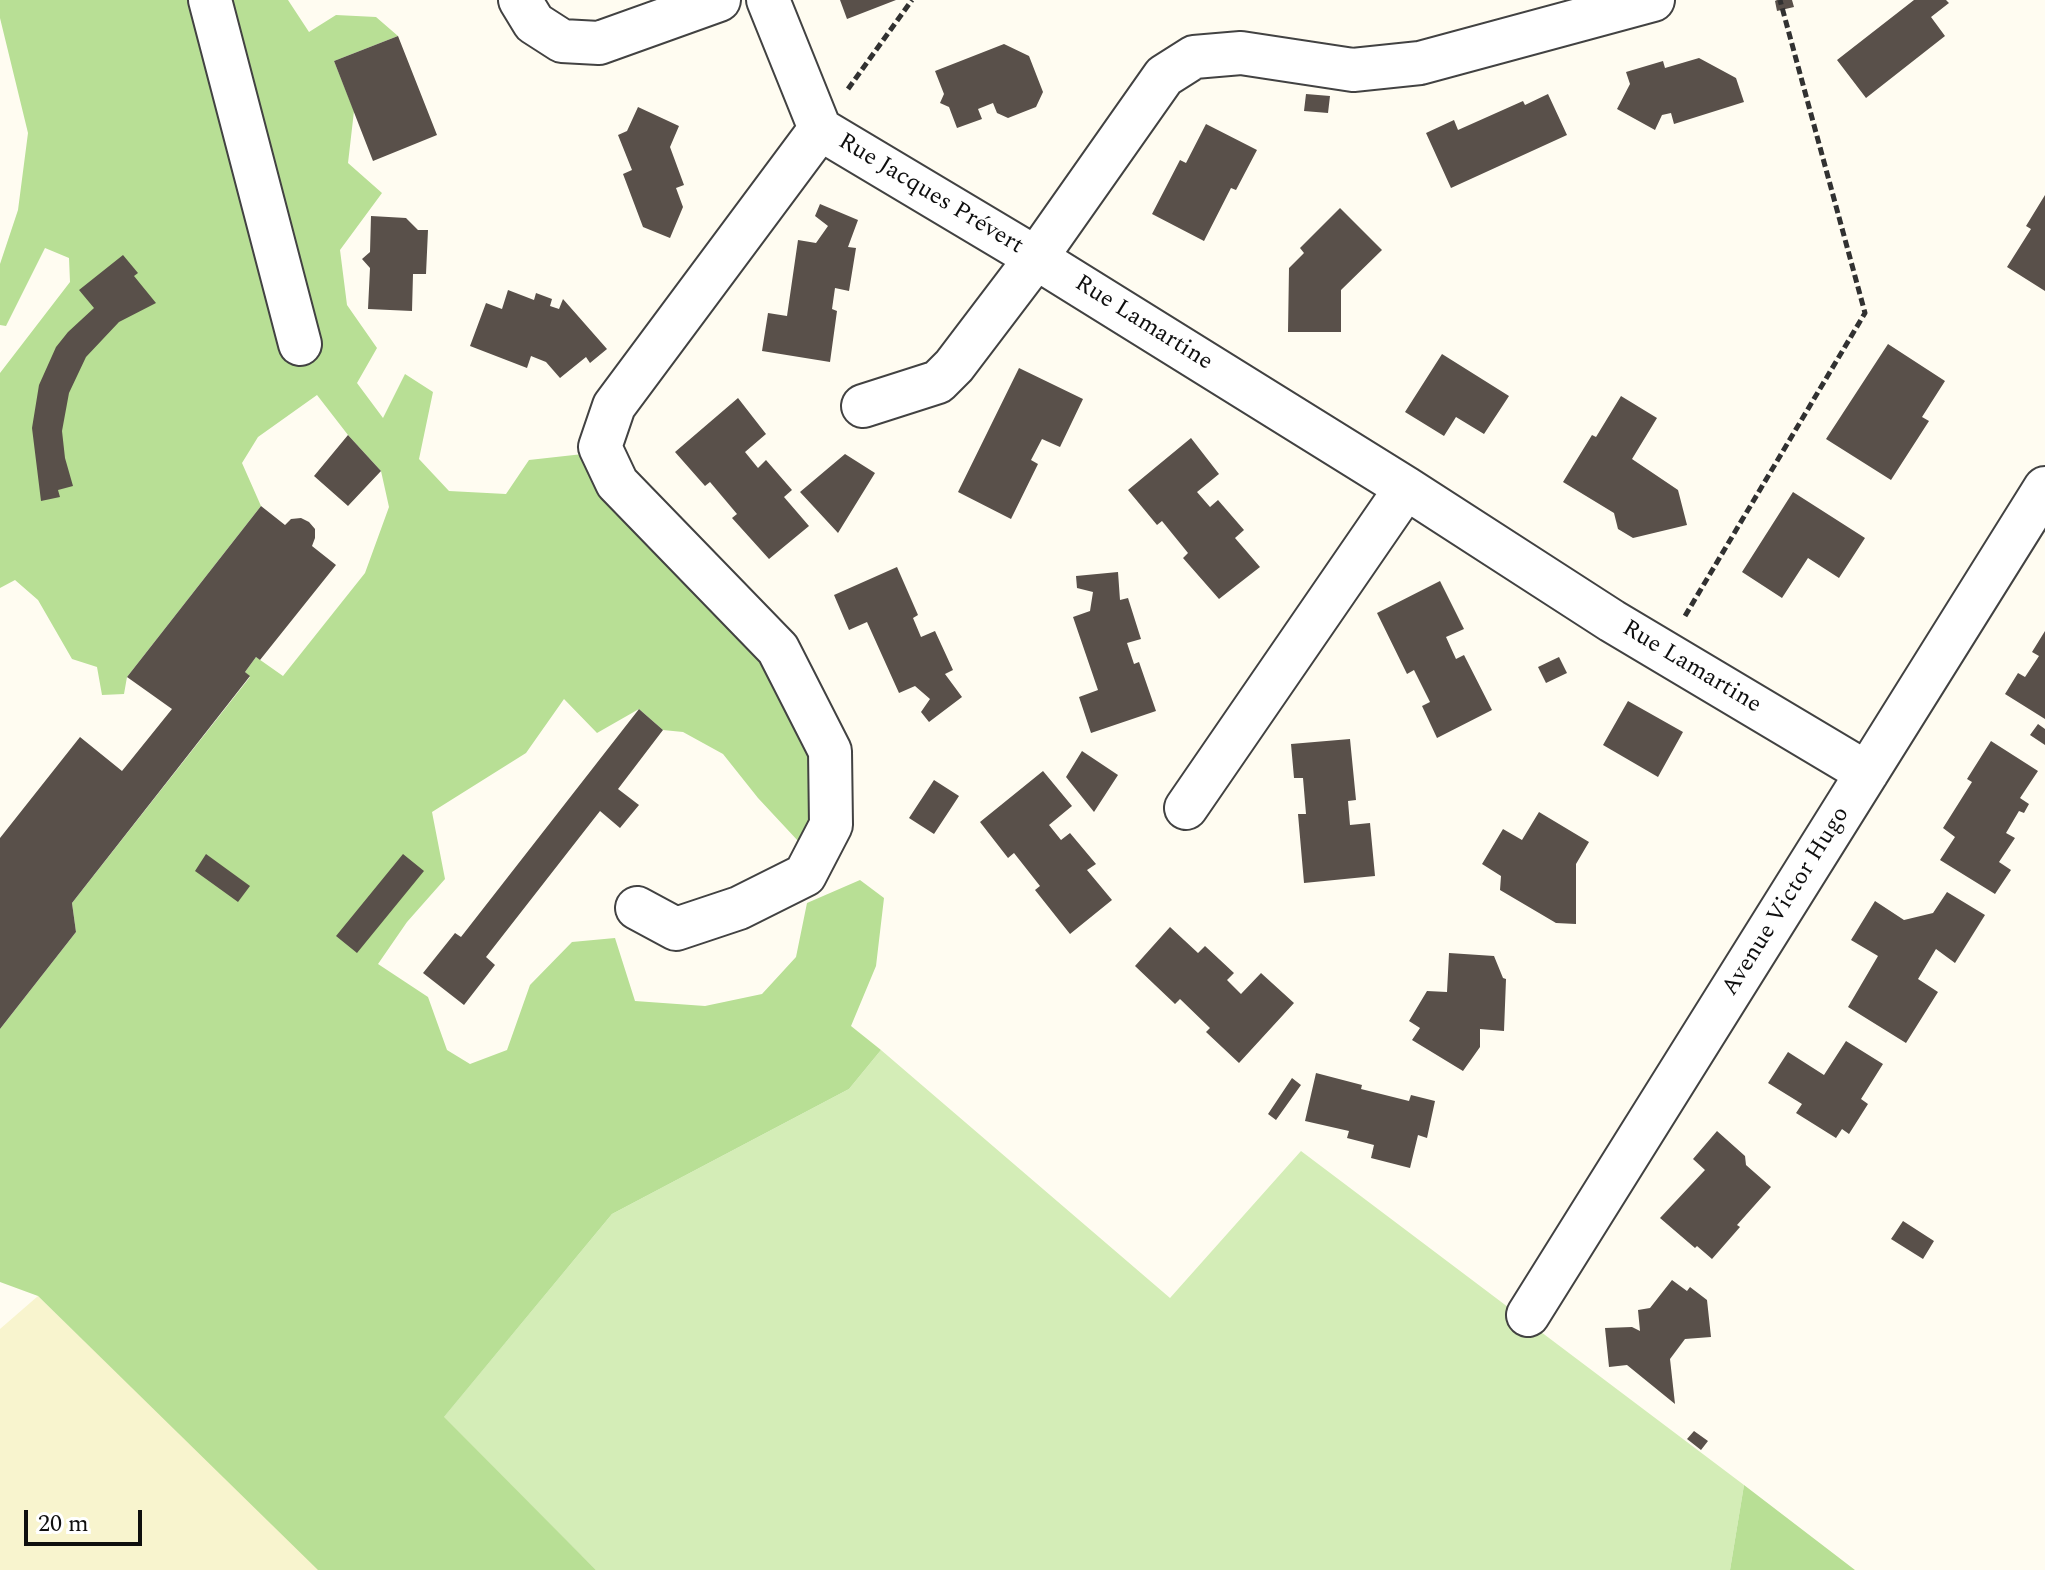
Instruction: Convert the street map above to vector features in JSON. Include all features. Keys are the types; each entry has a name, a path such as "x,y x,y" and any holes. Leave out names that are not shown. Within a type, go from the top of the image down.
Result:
{"street":[{"path":"210,0 300,344"},
{"path":"520,0 534,23 562,41 599,43 719,0"},
{"name":"Rue Jacques Prévert","path":"768,0 820,129 1036,258"},
{"path":"863,406 938,382 954,366 1036,258 1164,76 1194,57 1241,53 1353,70 1420,63 1653,0"},
{"path":"637,908 676,929 739,908 805,875 831,825 830,751 778,649 617,483 600,447 614,406 820,129"},
{"name":"Rue Lamartine","path":"1036,258 1664,651 1867,773"},
{"path":"1186,808 1406,488"},
{"name":"Avenue Victor Hugo","path":"1528,1315 2045,488"}],"path":[{"path":"820,129 912,0"},
{"path":"1664,651 1865,313 1780,0"}],"shaded area":[{"path":"38,1296 318,1570 0,1570 0,1329"}],"green space":[{"path":"0,0 288,0 309,32 336,15 376,17 398,36 334,61 354,111 348,163 382,193 340,250 347,305 377,348 357,383 383,418 405,374 433,392 419,459 449,491 506,494 529,460 583,454 743,614 840,806 799,842 723,754 683,732 663,730 639,709 597,733 564,699 526,753 432,812 445,879 407,922 378,964 428,997 447,1050 470,1064 507,1050 530,985 572,942 615,938 635,1001 705,1006 762,994 796,957 807,903 860,880 884,898 876,966 851,1026 881,1050 849,1089 612,1214 444,1417 596,1570 318,1570 38,1296 0,1282 0,1029 76,932 72,903 250,677 245,672 256,657 283,676 365,573 389,507 381,471 317,395 258,437 242,463 261,506 127,677 124,694 102,695 97,667 72,659 38,600 15,580 0,588 0,373 70,282 69,258 45,248 6,326 0,325 0,264 18,210 28,133 0,18"},
{"path":"881,1050 1170,1298 1301,1151 1744,1485 1730,1570 596,1570 443,1418 612,1214 849,1089"},
{"path":"1744,1485 1855,1570 1730,1570"}],"building":[{"path":"840,0 896,0 847,19"},
{"path":"1777,0 1792,0 1794,7 1777,11"},
{"path":"1914,0 1946,0 1949,3 1931,17 1945,36 1866,98 1837,60"},
{"path":"398,36 437,135 373,161 334,61"},
{"path":"1004,44 1029,56 1043,92 1036,107 1008,118 997,113 993,103 978,109 982,119 957,128 949,107 940,103 944,94 935,71"},
{"path":"1699,58 1736,78 1744,102 1674,124 1671,113 1662,115 1655,130 1617,109 1630,84 1626,72 1663,61 1665,68"},
{"path":"1306,94 1330,96 1328,113 1304,111"},
{"path":"1548,94 1567,135 1451,188 1426,133 1454,120 1458,130 1523,101 1525,105"},
{"path":"638,107 679,126 670,147 684,185 676,188 683,207 670,238 643,227 623,174 632,170 618,135 627,131"},
{"path":"1206,124 1257,150 1236,190 1231,188 1204,241 1152,214 1180,160 1186,163"},
{"path":"2045,195 2045,291 2007,267 2031,229 2026,226"},
{"path":"820,204 858,220 848,247 856,248 849,291 835,288 832,309 837,311 830,362 762,351 768,313 787,316 798,240 816,243 828,226 815,216"},
{"path":"1340,208 1382,250 1341,290 1341,332 1288,332 1289,268 1304,253 1300,248"},
{"path":"371,216 406,218 418,230 428,230 426,274 413,274 412,311 368,309 370,268 362,259 370,252"},
{"path":"123,255 138,273 134,276 156,303 119,322 86,357 69,393 62,431 73,486 58,490 60,497 41,501 32,428 39,385 56,347 94,308 79,290"},
{"path":"508,290 534,300 536,293 552,299 550,306 559,309 563,299 607,349 590,363 586,357 560,378 546,362 531,356 527,368 470,346 486,303 502,309"},
{"path":"1888,344 1945,381 1922,417 1929,421 1891,480 1826,439"},
{"path":"1442,354 1509,396 1484,434 1456,417 1444,436 1405,412"},
{"path":"1019,368 1083,399 1060,447 1042,439 1031,460 1038,464 1011,519 958,492"},
{"path":"1621,396 1657,418 1632,459 1678,490 1687,525 1633,538 1618,529 1614,513 1563,482"},
{"path":"738,398 766,434 745,452 758,468 766,460 792,490 784,497 809,526 769,559 732,518 737,514 710,482 705,486 675,452"},
{"path":"348,435 381,471 348,506 314,476"},
{"path":"1191,438 1219,474 1197,492 1210,507 1218,500 1244,530 1235,538 1260,567 1219,599 1183,558 1188,553 1162,521 1157,525 1128,490"},
{"path":"845,454 875,473 838,533 800,492"},
{"path":"1793,492 1865,538 1839,578 1808,558 1782,598 1742,572"},
{"path":"261,506 285,525 291,519 301,518 309,522 315,529 312,546 336,565 260,660 256,657 245,672 250,676 72,903 76,932 0,1029 0,838 80,737 122,771 172,709 127,677"},
{"path":"897,567 918,615 913,618 921,637 935,631 953,670 945,674 962,697 929,722 921,712 930,699 915,686 899,693 867,622 849,630 834,595"},
{"path":"1118,572 1120,600 1128,598 1141,639 1127,643 1134,664 1139,662 1156,711 1091,733 1079,697 1098,690 1073,617 1090,611 1093,592 1077,588 1076,576"},
{"path":"1440,581 1464,629 1446,637 1456,659 1464,655 1492,710 1437,738 1422,706 1430,702 1414,670 1407,674 1377,613"},
{"path":"2045,631 2045,719 2005,694 2018,673 2025,677 2039,656 2032,652"},
{"path":"1559,657 1567,673 1546,683 1538,667"},
{"path":"1628,701 1683,732 1658,777 1603,745"},
{"path":"639,709 663,730 618,789 639,805 620,828 600,811 486,957 495,965 464,1005 423,973 455,933 461,937"},
{"path":"2038,724 2045,729 2045,745 2030,735"},
{"path":"1350,739 1356,800 1348,801 1350,825 1370,823 1375,876 1304,883 1298,814 1306,814 1303,778 1294,778 1291,744"},
{"path":"1991,741 2038,771 2020,798 2029,804 2024,813 2019,811 2006,833 2015,838 1999,862 2011,870 1995,894 1940,860 1955,837 1943,828 1972,782 1967,779"},
{"path":"1082,751 1118,775 1094,812 1066,777"},
{"path":"1043,771 1072,806 1049,825 1061,840 1070,833 1096,864 1087,870 1112,900 1070,934 1035,890 1040,886 1014,853 1008,858 980,822"},
{"path":"934,780 959,796 934,834 909,818"},
{"path":"1539,812 1589,842 1576,864 1576,924 1556,923 1500,890 1501,876 1482,864 1503,829 1522,840"},
{"path":"206,854 250,886 238,902 195,871"},
{"path":"403,854 424,871 357,953 336,936"},
{"path":"1947,892 1985,915 1955,963 1936,949 1918,979 1938,992 1906,1043 1848,1007 1878,956 1851,940 1875,901 1904,920 1933,913"},
{"path":"1170,927 1198,953 1205,946 1234,973 1227,980 1241,994 1261,973 1294,1003 1239,1063 1206,1032 1210,1028 1180,999 1175,1004 1135,966"},
{"path":"1449,953 1494,956 1506,979 1504,1031 1480,1029 1480,1047 1463,1071 1412,1040 1420,1028 1409,1021 1427,991 1447,992"},
{"path":"1846,1041 1883,1064 1861,1099 1868,1104 1849,1134 1842,1129 1836,1138 1796,1113 1802,1104 1768,1083 1788,1052 1824,1075"},
{"path":"1316,1073 1409,1101 1411,1095 1435,1101 1427,1138 1418,1135 1410,1168 1371,1158 1374,1145 1347,1138 1349,1131 1305,1121"},
{"path":"1292,1078 1301,1085 1276,1120 1268,1114"},
{"path":"1717,1131 1745,1156 1746,1165 1771,1187 1712,1259 1660,1218 1705,1170 1693,1159"},
{"path":"1903,1221 1934,1241 1923,1259 1891,1239"},
{"path":"1672,1280 1687,1291 1690,1287 1707,1300 1711,1337 1685,1339 1670,1359 1675,1404 1627,1365 1609,1367 1605,1328 1632,1327 1640,1331 1638,1310 1650,1308"},
{"path":"1694,1431 1708,1441 1701,1450 1687,1439"}]}
